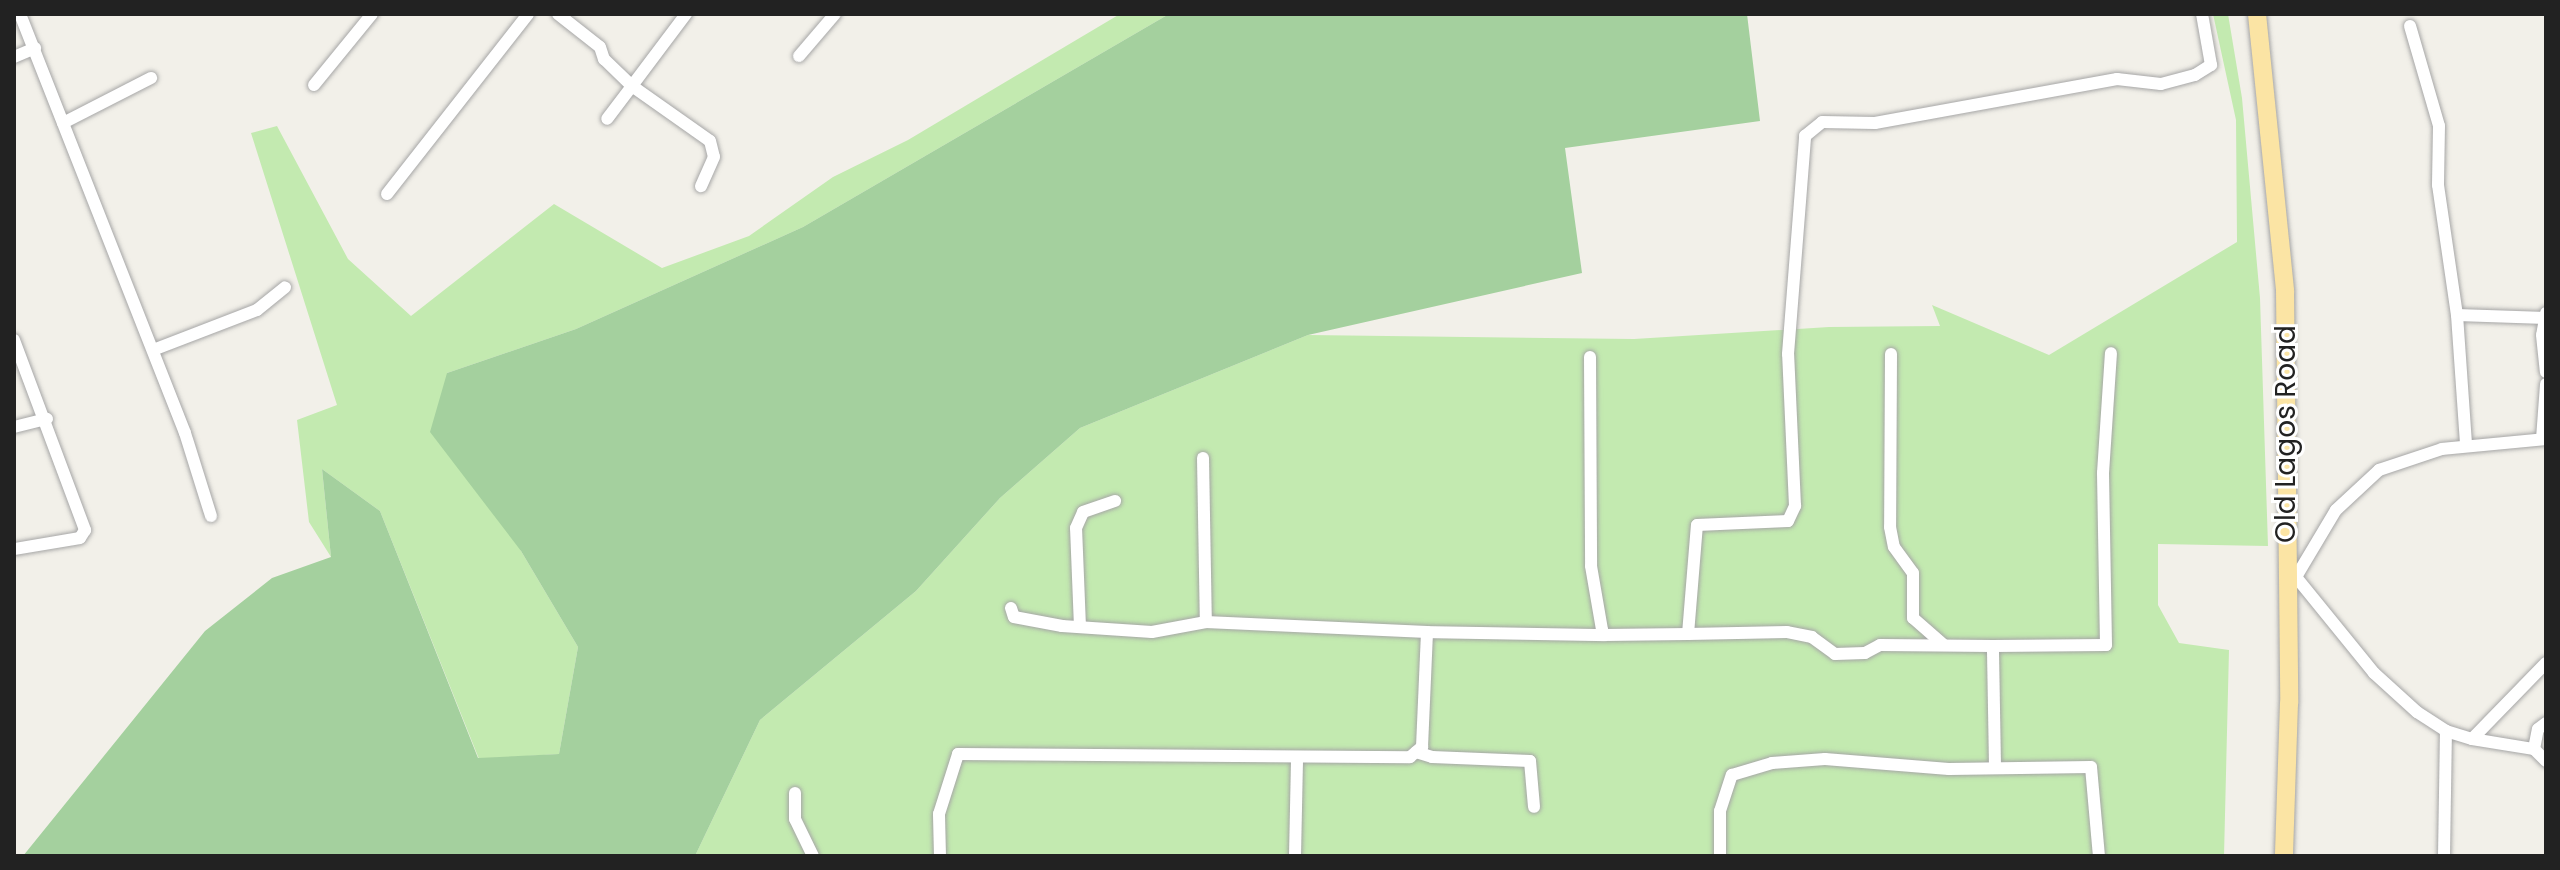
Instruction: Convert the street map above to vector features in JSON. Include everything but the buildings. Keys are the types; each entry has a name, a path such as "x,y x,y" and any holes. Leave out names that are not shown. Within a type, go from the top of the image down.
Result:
{"main road":[{"name":"Old Lagos Road","path":"2257,14 2285,291 2291,578 2284,856"}],"street":[{"path":"20,14 153,350 211,516"},
{"path":"314,85 372,14"},
{"path":"387,194 528,14"},
{"path":"558,14 600,47 604,59 632,86 710,141 714,157 701,186"},
{"path":"607,119 686,14"},
{"path":"799,56 835,14"},
{"path":"1688,634 1697,525 1788,521 1795,506 1788,354 1805,136 1822,122 1875,123 2117,79 2161,84 2195,75 2211,65 2202,14"},
{"path":"2410,26 2439,126 2438,185 2457,315 2466,445"},
{"path":"14,57 35,48"},
{"path":"63,123 151,78"},
{"path":"153,350 257,310 285,287"},
{"path":"2457,315 2545,317 2546,372"},
{"path":"14,340 47,419 85,530 80,538 14,549"},
{"path":"1011,608 1014,617 1030,622 1152,632 1206,622 1427,632 1604,635 1787,632 1812,637 1835,654 1865,653 1880,645 2106,645 2103,473 2111,353"},
{"path":"1891,354 1892,537 1913,573 1913,618 1944,645"},
{"path":"1590,357 1591,566 1604,635"},
{"path":"2546,384 2544,439 2466,445 2406,460 2358,485 2336,510 2291,578 2374,673 2446,731 2472,739 2534,749 2546,761"},
{"path":"14,427 47,419"},
{"path":"1203,458 1206,622"},
{"path":"1080,627 1076,528 1083,512 1115,501"},
{"path":"940,856 939,814 958,754 1410,757 1422,747 1427,632"},
{"path":"1993,646 1995,766"},
{"path":"2472,739 2546,663"},
{"path":"2534,749 2538,729 2546,723"},
{"path":"2444,856 2446,731"},
{"path":"1416,752 1432,757 1530,761 1534,807"},
{"path":"1295,856 1297,757"},
{"path":"1720,856 1720,811 1732,775 1772,763 1825,759 1949,769 2091,767 2099,856"},
{"path":"795,793 795,819 813,856"}],"green space":[{"path":"1120,14 1169,14 803,227 576,329 447,373 521,551 578,647 559,754 479,759 380,511 322,469 331,557 309,522 297,420 337,405 251,133 277,126 348,259 411,316 554,204 662,268 749,236 833,177 908,140"},
{"path":"1169,14 1747,14 1760,121 1565,148 1582,273 1308,335 1080,428 1000,498 916,591 760,720 695,856 23,856 205,631 272,578 331,557 322,469 380,511 478,758 559,754 578,647 521,551 430,432 447,373 576,329 803,227"},
{"path":"2213,14 2228,14 2242,98 2260,298 2268,546 2158,544 2158,605 2179,643 2229,650 2224,856 695,856 760,720 916,591 1000,498 1080,428 1308,335 1634,339 1829,327 1940,326 1932,305 2049,355 2237,242 2236,120"}]}
